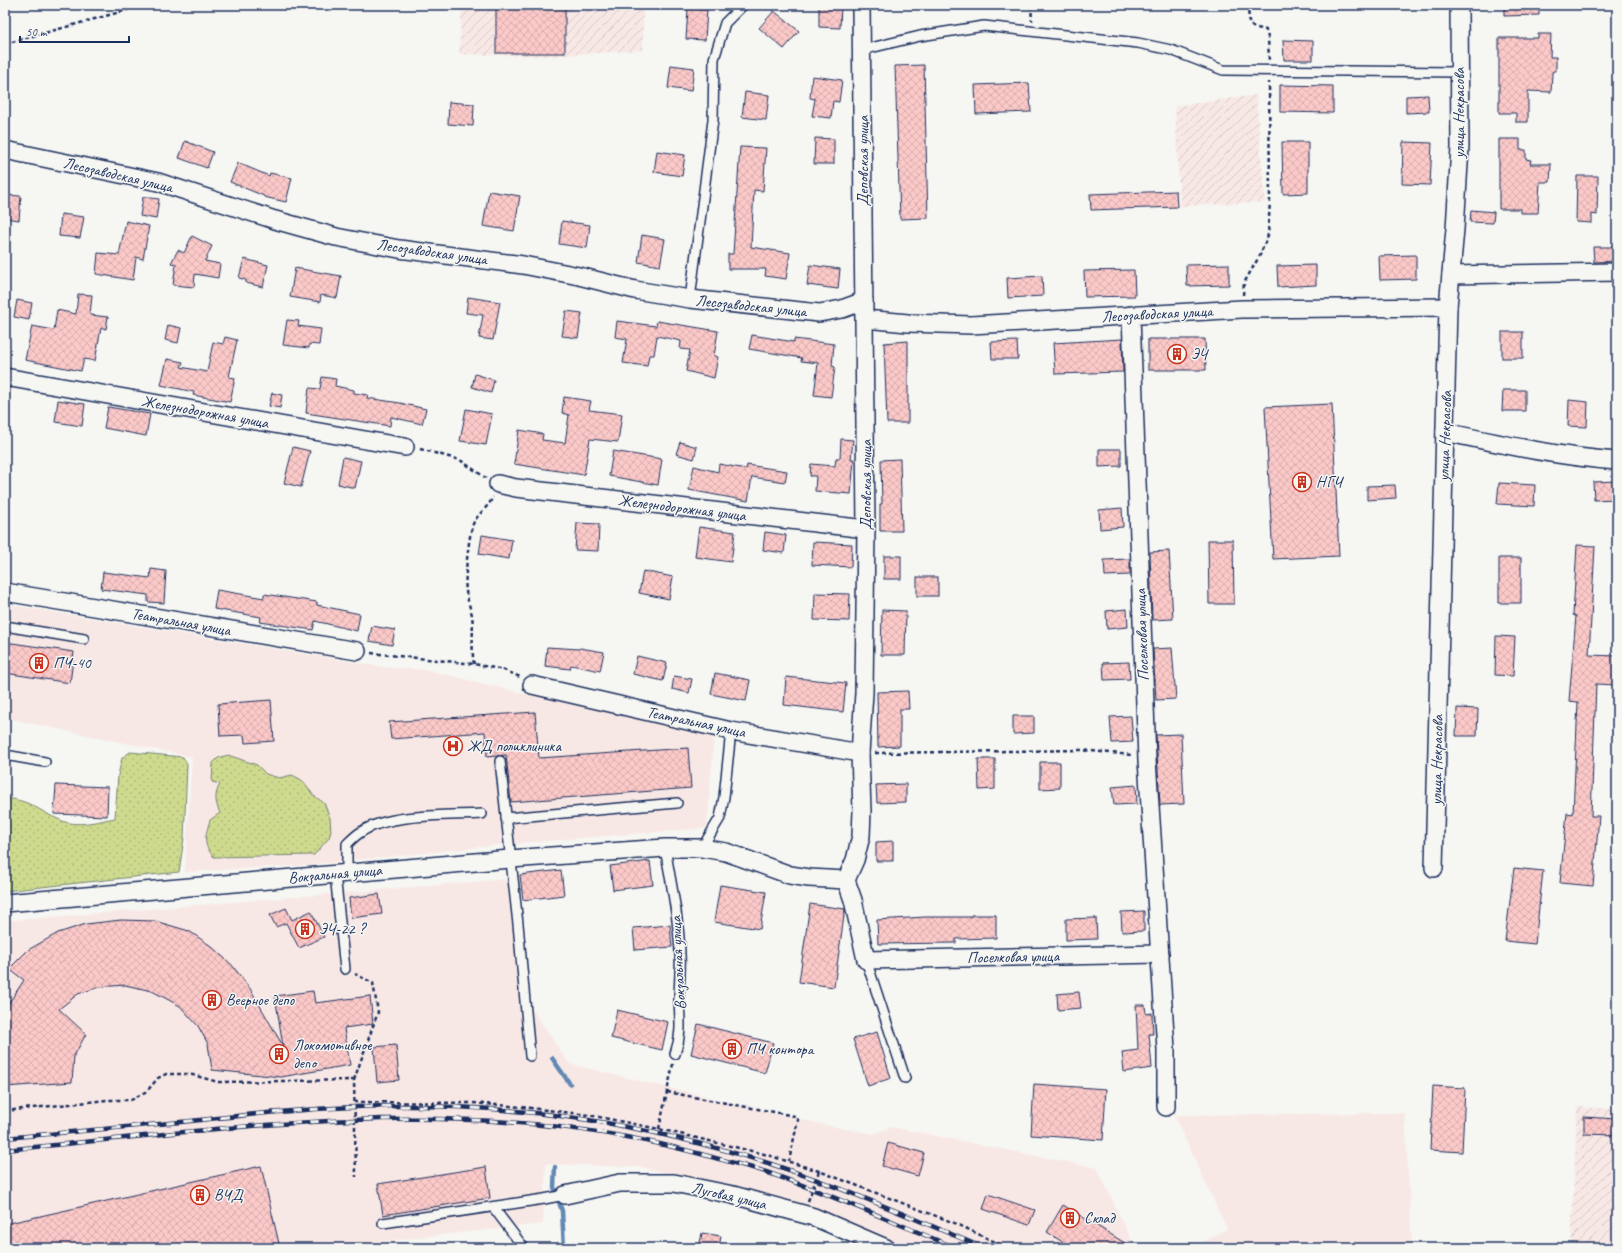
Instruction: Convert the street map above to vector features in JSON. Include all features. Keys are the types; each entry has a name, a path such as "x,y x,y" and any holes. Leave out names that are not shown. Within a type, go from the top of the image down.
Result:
{"street":[{"name":"Деповская улица","path":"846,880 855,860 860,836 862,804 860,753 864,693 866,529 861,5"},
{"name":"улица Некрасова","path":"1434,868 1448,307 1460,147 1458,72 1459,5"},
{"name":"Лесозаводская улица","path":"5,150 158,182 275,220 336,237 399,249 523,265 579,276 635,290 690,299 819,313 842,309 864,300"},
{"path":"1451,275 1617,272"},
{"name":"Лесозаводская улица","path":"865,319 908,323 971,325 1242,310 1448,307"},
{"name":"Поселковая улица","path":"1131,315 1147,760 1166,1049 1166,1107"},
{"name":"Железнодорожная улица","path":"5,377 405,447"},
{"path":"1445,432 1497,444 1617,461"},
{"name":"Железнодорожная улица","path":"498,484 516,488 866,529"},
{"name":"Театральная улица","path":"5,592 357,651"},
{"name":"Театральная улица","path":"532,685 731,731 860,753"},
{"name":"Вокзальная улица","path":"5,904 510,859 665,848 702,848 726,852 790,875 809,878 846,880"},
{"path":"846,880 853,900 866,960"},
{"name":"Поселковая улица","path":"866,960 1160,954"},
{"name":"Луговая улица","path":"565,1195 620,1183 674,1183 733,1195 804,1214 886,1248"}],"lane":[{"path":"690,299 713,120 714,58 725,23 743,5"},
{"path":"862,50 920,36 984,26 1138,43 1171,50 1223,70 1458,72"},
{"path":"5,626 84,639"},
{"path":"702,848 720,818 724,796 731,731"},
{"path":"5,755 45,762"},
{"path":"500,762 518,924 530,1056"},
{"path":"506,818 677,803"},
{"path":"345,969 341,874 346,844 360,832 378,823 393,819 482,814"},
{"name":"Вокзальная улица","path":"665,848 679,936 680,954 679,1000 681,1022 680,1040 675,1054"},
{"path":"866,960 905,1078"},
{"path":"383,1223 544,1200 565,1195"},
{"path":"493,1207 524,1248"}],"path":[{"path":"5,44 128,10 137,5"},
{"path":"1242,310 1244,283 1260,255 1268,235 1270,200 1268,37 1266,30 1253,27 1249,23 1248,5"},
{"path":"422,450 460,460 485,478 498,484 486,509 478,516 473,525 465,573 466,591 472,616 472,652 474,664"},
{"path":"357,651 397,657 474,664 504,670 519,676 532,685"},
{"path":"860,753 966,753 1081,750 1130,754 1147,760"},
{"path":"345,969 372,983 378,1012 354,1080 356,1177"},
{"path":"660,1129 675,1054"},
{"path":"5,1110 106,1100 132,1100 147,1091 158,1078 166,1074 189,1074 218,1082 354,1080"},
{"path":"667,1092 795,1116 798,1120 789,1161"},
{"path":"354,1102 473,1103 522,1107 589,1115 660,1129 789,1161 818,1170 957,1224 1008,1248"},
{"path":"804,1214 818,1170"}],"shaded area":[{"path":"462,5 643,5 643,50 548,56 459,54"},
{"path":"1256,95 1265,202 1180,206 1175,106"},
{"name":"ЖД поликлиника","path":"5,604 390,668 428,670 525,694 714,735 707,828 508,844 311,865 185,872 192,757 5,718"},
{"path":"509,879 525,998 569,1064 820,1124 873,1134 891,1127 1097,1168 1135,1248 907,1248 759,1196 642,1167 546,1164 543,1224 322,1248 5,1248 5,921"},
{"path":"1577,1107 1617,1109 1617,1248 1571,1248"},
{"path":"1405,1113 1412,1248 1192,1248 1227,1229 1174,1115"}],"green space":[{"path":"130,752 183,757 187,764 184,838 179,872 5,891 5,798 28,803 52,817 67,822 80,824 115,818 118,775 122,758"},
{"path":"228,755 257,765 266,774 279,778 292,775 300,779 305,783 313,795 324,803 330,818 331,831 329,838 314,855 214,857 206,844 210,820 220,813 216,798 220,784 212,782 213,763 218,758"}],"building":[{"path":"819,5 841,5 840,28 819,27"},
{"path":"1504,5 1539,5 1539,15 1504,16"},
{"path":"496,7 565,7 565,53 496,53"},
{"path":"688,9 707,10 705,40 686,39"},
{"path":"774,11 799,31 784,49 759,28"},
{"path":"1538,34 1551,34 1550,57 1556,57 1556,71 1553,71 1552,73 1551,92 1528,91 1528,122 1516,122 1516,113 1499,113 1499,38 1538,38"},
{"path":"1283,40 1313,41 1313,60 1284,60"},
{"path":"671,65 694,68 691,91 668,88"},
{"path":"924,65 928,218 900,219 895,66"},
{"path":"812,76 842,80 839,102 833,101 831,118 812,116 815,99 810,98"},
{"path":"1029,83 1031,112 976,114 975,85"},
{"path":"1280,85 1333,86 1333,113 1280,112"},
{"path":"745,92 769,95 766,120 742,117"},
{"path":"1428,95 1429,112 1406,113 1406,96"},
{"path":"449,102 474,104 473,126 448,124"},
{"path":"815,138 834,139 834,164 814,164"},
{"path":"1499,139 1520,139 1520,150 1526,150 1526,159 1531,160 1530,164 1551,164 1550,182 1540,182 1538,213 1520,213 1520,209 1499,209"},
{"path":"185,141 213,152 207,168 179,158"},
{"path":"1282,142 1308,142 1308,193 1283,194"},
{"path":"1403,142 1432,143 1430,185 1402,184"},
{"path":"740,147 766,148 763,191 754,190 751,247 790,253 786,279 765,276 766,269 728,269 728,254 733,254"},
{"path":"657,151 685,155 682,176 654,172"},
{"path":"238,163 269,176 270,173 292,178 286,202 264,197 230,182"},
{"path":"1577,176 1598,176 1597,215 1592,214 1592,223 1576,222"},
{"path":"489,191 520,196 514,231 483,226"},
{"path":"1176,191 1177,207 1091,210 1090,194"},
{"path":"5,195 21,196 19,220 5,218"},
{"path":"143,197 159,199 156,219 140,216"},
{"path":"1471,210 1494,212 1493,223 1470,222"},
{"path":"61,214 84,217 80,238 59,236"},
{"path":"126,221 149,226 143,259 136,257 133,280 96,274 98,253 119,255"},
{"path":"562,221 590,225 587,248 559,244"},
{"path":"642,235 665,239 660,266 638,262"},
{"path":"192,236 212,246 205,261 220,264 218,278 195,274 194,287 173,285 176,264 171,263 178,250 184,253"},
{"path":"1593,247 1614,247 1615,261 1594,262"},
{"path":"1416,255 1416,279 1380,280 1379,256"},
{"path":"244,259 268,265 263,287 246,283 246,280 239,278"},
{"path":"1229,264 1229,285 1187,286 1186,265"},
{"path":"810,265 840,269 838,289 807,285"},
{"path":"1316,265 1316,285 1278,287 1277,266"},
{"path":"295,268 341,276 337,298 321,295 320,302 290,297"},
{"path":"1134,270 1135,296 1085,297 1084,271"},
{"path":"1042,276 1043,296 1008,298 1007,278"},
{"path":"78,294 92,295 90,315 108,317 106,329 101,328 95,361 84,359 81,371 25,360 32,326 54,330 57,310 76,314"},
{"path":"468,297 500,302 493,340 479,338 483,315 466,313"},
{"path":"17,300 32,303 29,320 14,317"},
{"path":"566,311 582,313 578,338 562,336"},
{"path":"287,320 299,321 298,326 321,329 319,345 309,344 309,348 283,345"},
{"path":"617,321 656,326 657,321 718,331 714,356 718,357 714,378 686,371 690,350 680,349 681,341 657,336 654,355 649,355 647,366 623,363 627,339 615,337"},
{"path":"168,325 181,328 178,343 165,340"},
{"path":"1502,332 1523,332 1523,358 1502,358"},
{"path":"752,335 794,342 794,339 834,344 832,366 835,367 831,397 814,395 818,363 801,361 802,358 749,349"},
{"path":"225,337 237,340 229,377 235,378 230,402 193,395 194,392 161,385 167,359 183,362 181,367 207,372 213,342 223,344"},
{"path":"1122,339 1123,372 1055,374 1053,343"},
{"name":"ЭЧ","path":"1148,339 1205,339 1206,370 1148,370"},
{"path":"908,341 908,423 887,423 884,343"},
{"path":"1017,341 1018,359 992,359 991,342"},
{"path":"475,374 494,380 491,393 472,387"},
{"path":"322,377 336,379 335,386 354,390 354,393 368,395 367,398 426,409 422,424 391,417 390,426 306,413 309,388 320,389"},
{"path":"1503,390 1525,390 1525,411 1502,411"},
{"path":"272,393 282,395 280,408 269,406"},
{"path":"564,397 591,401 589,410 622,414 618,442 590,439 584,475 514,464 519,430 543,434 542,440 565,443 569,415 562,413"},
{"path":"58,400 85,404 82,426 55,422"},
{"path":"1569,400 1588,402 1587,427 1568,426"},
{"name":"НГЧ","path":"1332,404 1339,556 1273,559 1265,407"},
{"path":"108,407 150,414 146,436 104,428"},
{"path":"466,409 492,414 486,445 460,441"},
{"path":"841,439 853,440 851,459 854,459 851,494 815,491 816,476 810,476 811,464 835,466 836,458 840,458"},
{"path":"680,442 697,447 694,459 676,454"},
{"path":"293,447 310,451 301,487 284,483"},
{"path":"1099,449 1121,449 1121,466 1099,467"},
{"path":"613,451 662,459 658,485 609,476"},
{"path":"343,457 361,461 355,488 338,484"},
{"path":"900,459 902,531 880,531 880,504 882,504 881,460"},
{"path":"719,464 746,469 747,465 787,471 785,482 752,477 748,501 689,490 694,466 718,472"},
{"path":"1617,481 1617,499 1594,500 1593,482"},
{"path":"1499,483 1535,485 1534,506 1497,504"},
{"path":"1395,485 1396,498 1367,500 1367,486"},
{"path":"1122,508 1123,527 1100,529 1099,510"},
{"path":"577,523 599,524 598,551 575,550"},
{"path":"699,527 735,532 731,562 695,557"},
{"path":"765,532 786,535 784,553 763,550"},
{"path":"482,535 512,540 509,559 479,554"},
{"path":"1208,540 1233,540 1234,604 1209,604"},
{"path":"813,542 852,544 851,567 812,565"},
{"path":"1577,545 1595,546 1589,655 1617,656 1617,685 1596,684 1591,816 1599,816 1593,886 1560,883 1567,813 1573,814 1578,702 1569,701 1576,616 1573,615"},
{"path":"1169,551 1173,619 1152,620 1150,552"},
{"path":"884,556 901,556 901,579 884,579"},
{"path":"1499,558 1521,558 1521,603 1499,603"},
{"path":"1130,559 1130,575 1105,576 1104,560"},
{"path":"151,569 166,571 164,603 148,602 148,595 101,589 103,572 150,578"},
{"path":"643,571 673,577 669,599 639,593"},
{"path":"917,577 938,577 938,596 917,596"},
{"path":"217,590 264,598 264,594 317,602 317,605 360,614 357,631 315,621 313,630 260,622 261,617 214,609"},
{"path":"815,593 850,594 849,621 814,620"},
{"path":"1127,609 1128,627 1107,629 1106,611"},
{"path":"882,610 906,611 905,655 881,655"},
{"path":"372,626 395,630 392,645 369,641"},
{"path":"1496,636 1515,637 1513,676 1495,675"},
{"name":"ПЧ-40","path":"5,642 74,652 70,683 5,673"},
{"path":"547,647 580,648 604,652 600,671 571,665 570,669 545,666"},
{"path":"1172,648 1176,699 1156,700 1153,649"},
{"path":"637,656 667,663 663,681 633,674"},
{"path":"1129,662 1130,679 1104,680 1103,663"},
{"path":"715,673 750,680 746,701 711,694"},
{"path":"674,676 692,679 689,693 672,689"},
{"path":"786,677 846,683 843,712 784,705"},
{"path":"908,691 909,709 900,709 900,746 878,747 877,692"},
{"path":"271,700 274,741 245,743 244,735 220,736 218,704"},
{"path":"1457,708 1478,709 1477,736 1456,736"},
{"path":"535,712 539,758 688,748 691,788 511,802 506,755 487,757 485,732 391,739 389,722"},
{"path":"1013,716 1034,716 1034,733 1013,734"},
{"path":"1131,716 1133,742 1112,743 1110,717"},
{"path":"1181,734 1184,804 1160,805 1156,735"},
{"path":"978,759 995,759 995,789 979,790"},
{"path":"1040,762 1060,762 1060,788 1040,789"},
{"path":"906,784 906,802 877,803 876,785"},
{"path":"56,785 108,787 107,816 54,814"},
{"path":"1136,785 1137,804 1114,805 1112,787"},
{"path":"893,841 893,861 876,861 876,842"},
{"path":"650,861 653,885 613,890 610,866"},
{"path":"1514,868 1543,871 1535,944 1505,941"},
{"path":"561,870 564,895 523,900 520,875"},
{"path":"720,885 766,892 760,929 714,922"},
{"path":"379,894 382,914 351,918 349,898"},
{"path":"810,904 845,909 834,987 799,982"},
{"name":"ЭЧ-22 ?","path":"286,908 292,920 311,911 324,937 299,948 286,923 276,927 270,915"},
{"path":"1144,911 1144,931 1122,932 1121,912"},
{"path":"971,915 996,915 996,938 956,939 956,943 878,944 877,920 925,917 971,917"},
{"path":"1096,918 1097,939 1066,940 1066,919"},
{"name":"Веерное депо","path":"121,920 155,921 189,931 211,946 232,965 251,990 283,1046 275,996 313,991 315,1003 370,996 373,1024 344,1028 350,1065 281,1077 212,1070 208,1044 198,1026 180,1006 152,991 125,985 99,987 78,994 59,1009 86,1034 74,1056 72,1082 5,1087 5,1009 24,980 9,969 28,950 58,933 86,924"},
{"path":"670,925 672,947 635,950 633,928"},
{"path":"1079,992 1081,1008 1058,1010 1057,994"},
{"path":"1136,1005 1145,1005 1146,1014 1152,1013 1153,1034 1149,1034 1152,1068 1124,1072 1122,1052 1138,1050"},
{"path":"617,1010 668,1022 662,1050 611,1038"},
{"name":"ПЧ контора","path":"698,1024 773,1043 765,1073 691,1054"},
{"path":"877,1032 891,1078 868,1086 853,1039"},
{"path":"396,1045 399,1080 377,1082 374,1047"},
{"path":"1034,1084 1106,1089 1103,1140 1031,1135"},
{"path":"1433,1086 1465,1088 1462,1152 1430,1150"},
{"path":"1584,1117 1617,1119 1617,1135 1584,1134"},
{"path":"888,1143 924,1153 918,1176 882,1166"},
{"name":"ВЧД","path":"261,1166 280,1248 5,1248 5,1224"},
{"path":"486,1167 490,1198 383,1215 378,1184"},
{"path":"988,1194 1035,1210 1029,1225 983,1209"},
{"name":"Склад","path":"1063,1205 1133,1248 1072,1248 1047,1232"},
{"path":"702,1233 721,1236 719,1248 699,1248"}],"waterway":[{"path":"552,1058 570,1084"},
{"path":"555,1167 554,1187 562,1211 564,1248"}],"railway":[{"path":"5,1138 331,1108 411,1106 452,1107 532,1113 632,1128 691,1141 749,1157 796,1172 904,1214 984,1248"},
{"path":"5,1150 307,1122 383,1119 458,1119 534,1124 637,1139 760,1170 838,1199 956,1248"}],"place":[{"name":"ЭЧ","path":"1177,354"},
{"name":"НГЧ","path":"1302,482"},
{"name":"ПЧ-40","path":"39,663"},
{"name":"ЖД поликлиника","path":"453,746"},
{"name":"ЭЧ-22 ?","path":"305,929"},
{"name":"Веерное депо","path":"212,1000"},
{"name":"ПЧ контора","path":"732,1049"},
{"name":"Локомотивное депо","path":"279,1054"},
{"name":"ВЧД","path":"200,1195"},
{"name":"Склад","path":"1070,1218"}]}
